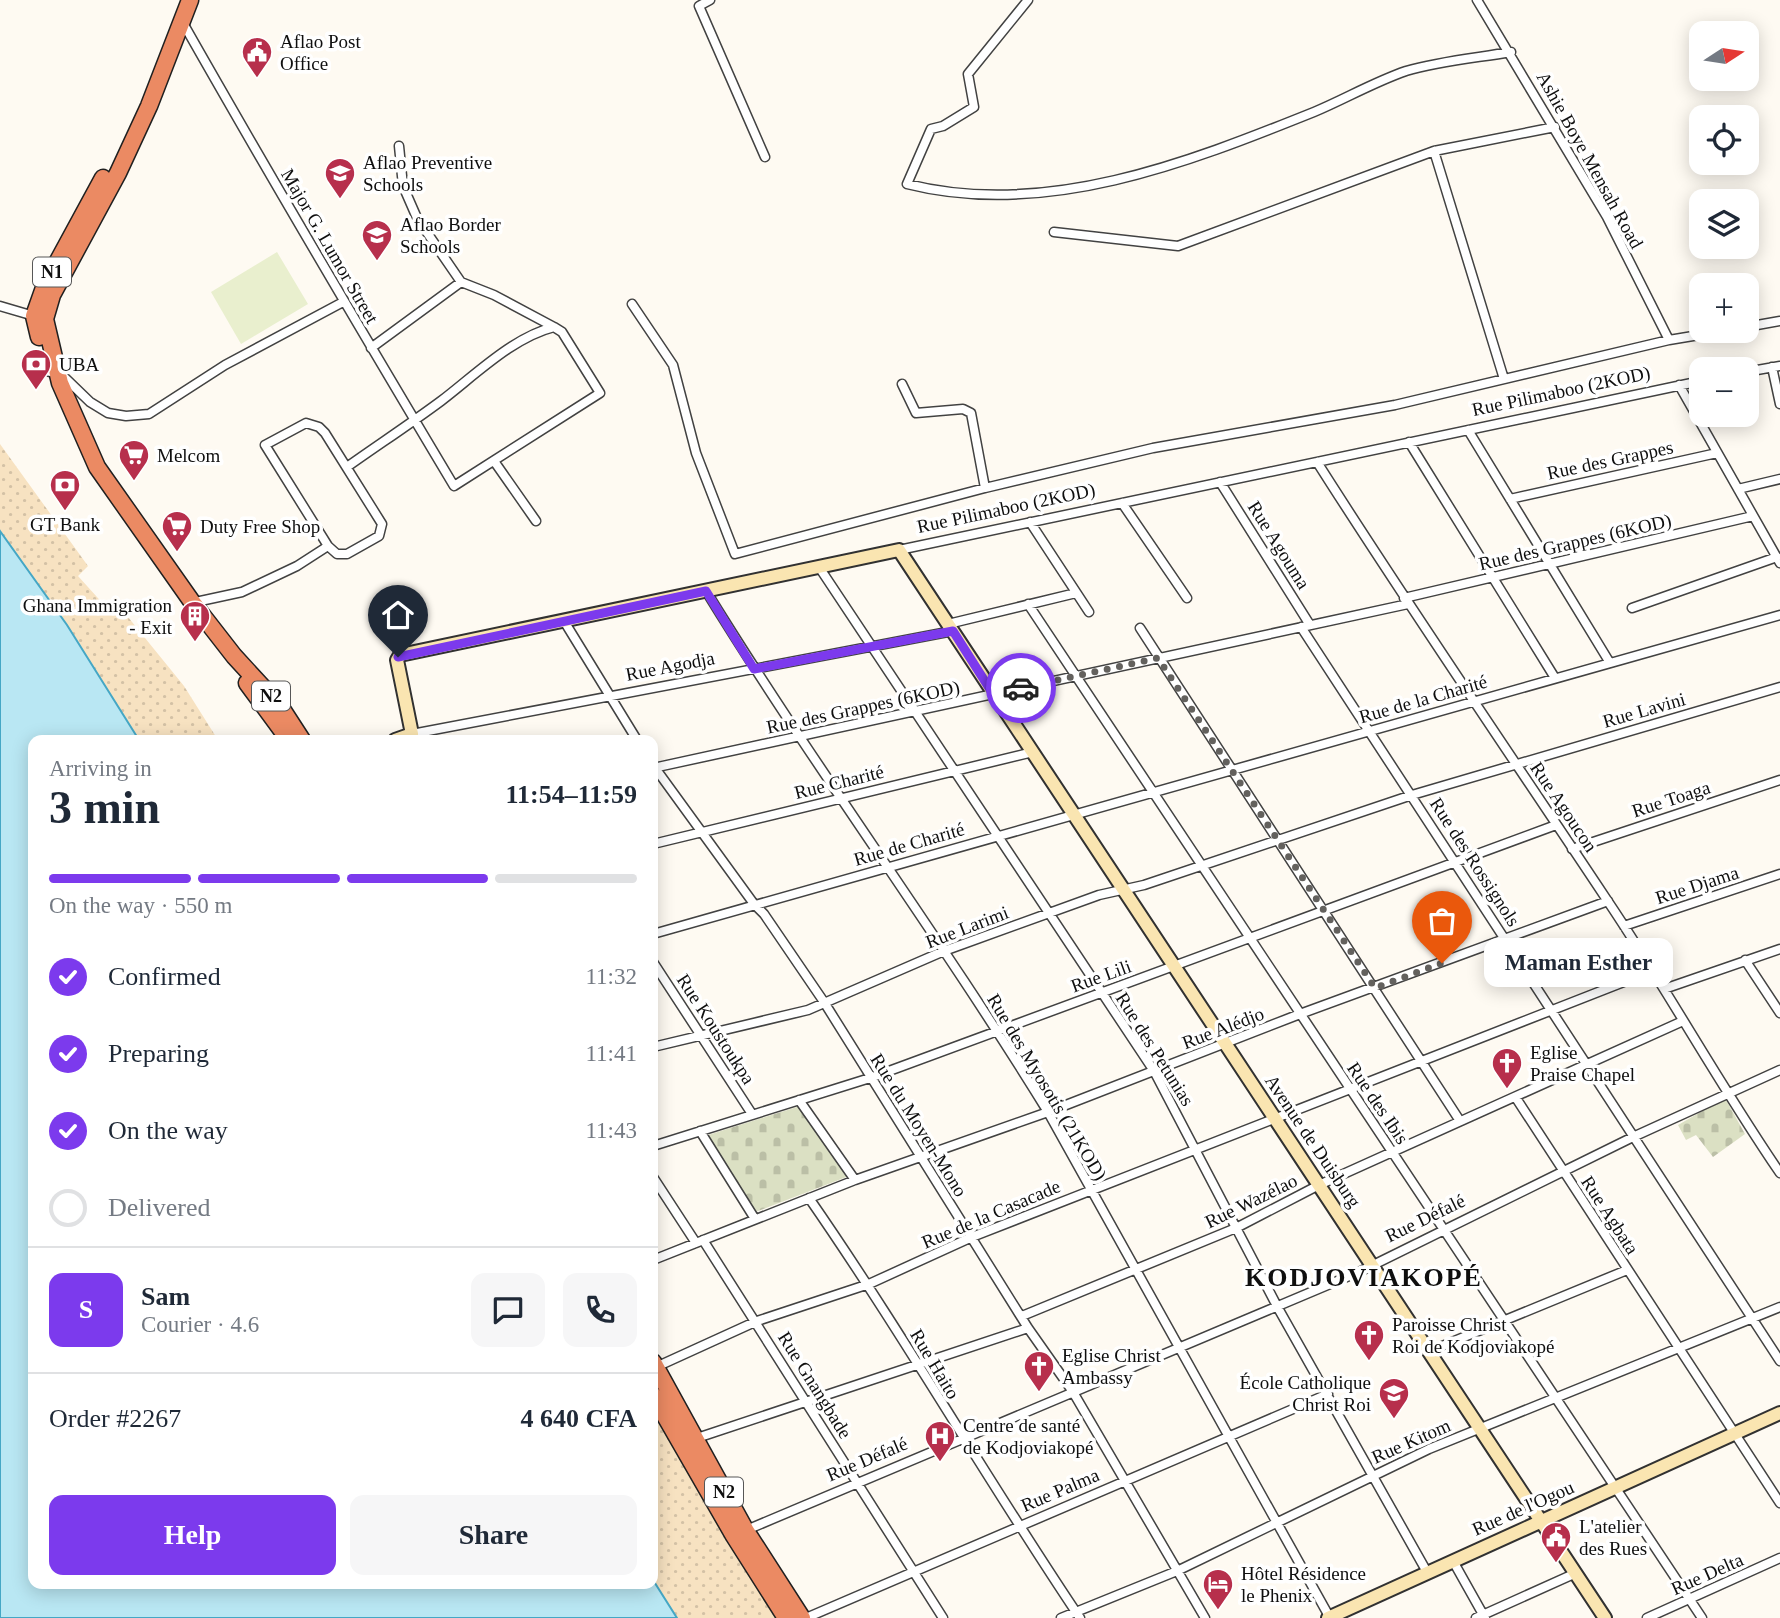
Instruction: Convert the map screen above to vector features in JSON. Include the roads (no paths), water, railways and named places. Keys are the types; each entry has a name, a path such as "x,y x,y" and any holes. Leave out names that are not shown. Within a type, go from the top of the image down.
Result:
{"highway":[{"name":"N1","path":"39,317 45,285 126,128 155,84 190,0"},
{"path":"39,317 51,371 97,467 188,603 231,657"},
{"name":"N2","path":"231,657 286,735"},
{"name":"N2","path":"231,657 280,706 299,735"},
{"name":"N2","path":"658,1372 786,1618"},
{"name":"N2","path":"658,1403 740,1533 804,1618"}],"street":[{"path":"710,0 699,6 765,156"},
{"path":"1028,0 968,74 974,107 943,126 931,129 907,184 941,193 997,196 1033,194 1129,178 1313,112 1406,71 1511,52"},
{"name":"Ashie Boye Mensah Road","path":"1477,0 1511,52 1607,217 1669,340"},
{"name":"Major G. Lumor Street","path":"181,20 343,302 454,486 494,461"},
{"path":"1054,232 1178,246 1434,151 1555,127"},
{"path":"399,146 403,186 417,218 461,282 494,295 562,332 600,393 494,461 536,521"},
{"path":"1434,151 1504,379"},
{"path":"371,348 461,282"},
{"path":"51,371 108,413 126,416 149,414 225,365 343,302"},
{"path":"632,304 673,365 696,453 735,554 985,488 1153,448 1395,405 1689,337"},
{"path":"0,306 39,317"},
{"path":"1759,325 1780,321"},
{"path":"347,467 503,354 543,329 554,327"},
{"path":"1776,367 1780,404"},
{"path":"902,384 916,413 963,409 972,415 985,488"},
{"name":"Rue Pilimaboo (2KOD)","path":"412,734 397,660 400,655 1689,384"},
{"path":"1632,608 1777,555 1679,386"},
{"path":"312,424 324,433 347,467 380,518 382,531 379,536 347,554 337,554 328,546 265,445 298,427 312,424"},
{"path":"1468,430 1610,663"},
{"path":"1409,442 1555,678"},
{"name":"Rue des Grappes","path":"1510,499 1717,453"},
{"name":"Rue Agoucon","path":"1317,462 1406,601 1608,901 1726,1094 1780,1173"},
{"path":"1738,489 1780,479"},
{"name":"Rue Agouma","path":"1220,482 1306,626"},
{"path":"1122,503 1187,598"},
{"name":"Rue des Grappes (6KOD)","path":"658,766 1306,626 1492,578 1753,516"},
{"path":"1030,522 1089,612"},
{"path":"188,603 242,592 297,566 328,546"},
{"name":"Avenue de Duisburg","path":"899,550 1605,1618"},
{"name":"Rue des Petunias","path":"819,567 1154,1071 1278,1308 1427,1572"},
{"name":"Rue des Myosotis (21KOD)","path":"706,591 799,737 998,1030 1048,1112 1330,1618"},
{"name":"Rue Agodja","path":"412,734 871,647 1076,593"},
{"name":"Rue des Ibis","path":"1028,604 1073,677 1702,1618"},
{"name":"Rue de la Charité","path":"1074,814 1780,615"},
{"path":"565,621 608,697 634,735"},
{"name":"Rue des Rossignols","path":"1306,626 1368,731 1780,1361"},
{"path":"1140,628 1460,1121"},
{"name":"Rue Lavini","path":"1278,841 1412,795 1780,687"},
{"name":"Rue Charité","path":"658,843 1033,752"},
{"name":"Rue du Moyen-Mono","path":"658,774 764,914 824,1002 1028,1328 1073,1392 1205,1618"},
{"name":"Rue Toaga","path":"1572,849 1780,780"},
{"name":"Rue de Charité","path":"658,933 1074,814"},
{"name":"Rue Lili","path":"658,1144 870,1078 1454,860 1556,825"},
{"name":"Rue Larimi","path":"658,1046 808,1010 944,951 1049,913 1278,841"},
{"name":"Rue Djama","path":"1624,926 1780,874"},
{"name":"Rue Alédjo","path":"658,1258 855,1180 1048,1112 1300,1014 1608,901"},
{"path":"1664,989 1780,949"},
{"path":"1745,960 1780,1013"},
{"name":"Rue Koustoukpa","path":"658,970 752,1114"},
{"name":"Rue de la Casacade","path":"658,1362 757,1321 869,1284 972,1237 1351,1091 1652,971"},
{"name":"Rue Wazélao","path":"1021,1317 1138,1271 1236,1228 1319,1185 1683,1021"},
{"name":"Rue Défalé","path":"740,1533 1373,1266 1633,1137 1780,1070"},
{"name":"Rue Agbata","path":"1516,1098 1677,1349 1780,1503"},
{"path":"799,1100 855,1180"},
{"path":"700,1131 755,1219"},
{"name":"Rue Gnangbade","path":"658,1184 757,1321 943,1618"},
{"name":"Rue Haito","path":"809,1198 869,1284 963,1439 1078,1615"},
{"path":"1430,1351 1627,1270"},
{"name":"Rue Kitom","path":"1061,1618 1078,1615 1177,1572 1374,1475 1480,1428 1780,1307"},
{"path":"694,1439 1028,1328"},
{"name":"Rue Palma","path":"804,1618 1328,1394"},
{"path":"1733,1434 1780,1413"},
{"name":"Rue de l'Ogou","path":"1330,1618 1733,1434"},
{"name":"Rue Delta","path":"1647,1618 1780,1558"},
{"path":"1453,1561 1481,1617 1576,1573"}],"water":[{"path":"0,531 67,625 136,735 28,735 28,1589 658,1588 677,1618 0,1618"}],"place":[{"name":"Aflao Post Office","path":"257,79"},
{"name":"Aflao Preventive Schools","path":"340,200"},
{"name":"Aflao Border Schools","path":"377,262"},
{"name":"UBA","path":"36,391"},
{"name":"Melcom","path":"134,482"},
{"name":"GT Bank","path":"65,512"},
{"name":"Duty Free Shop","path":"177,553"},
{"name":"Ghana Immigration - Exit","path":"195,643"},
{"name":"Maman Esther","path":"1442,963"},
{"name":"Eglise Praise Chapel","path":"1507,1090"},
{"name":"Paroisse Christ Roi de Kodjoviakopé","path":"1369,1362"},
{"name":"Eglise Christ Ambassy","path":"1039,1393"},
{"name":"École Catholique Christ Roi","path":"1394,1420"},
{"name":"Centre de santé de Kodjoviakopé","path":"940,1463"},
{"name":"L'atelier des Rues","path":"1556,1564"},
{"name":"Hôtel Résidence le Phenix","path":"1218,1611"}],"district":[{"name":"KODJOVIAKOPÉ","path":"1364,1277"}]}
